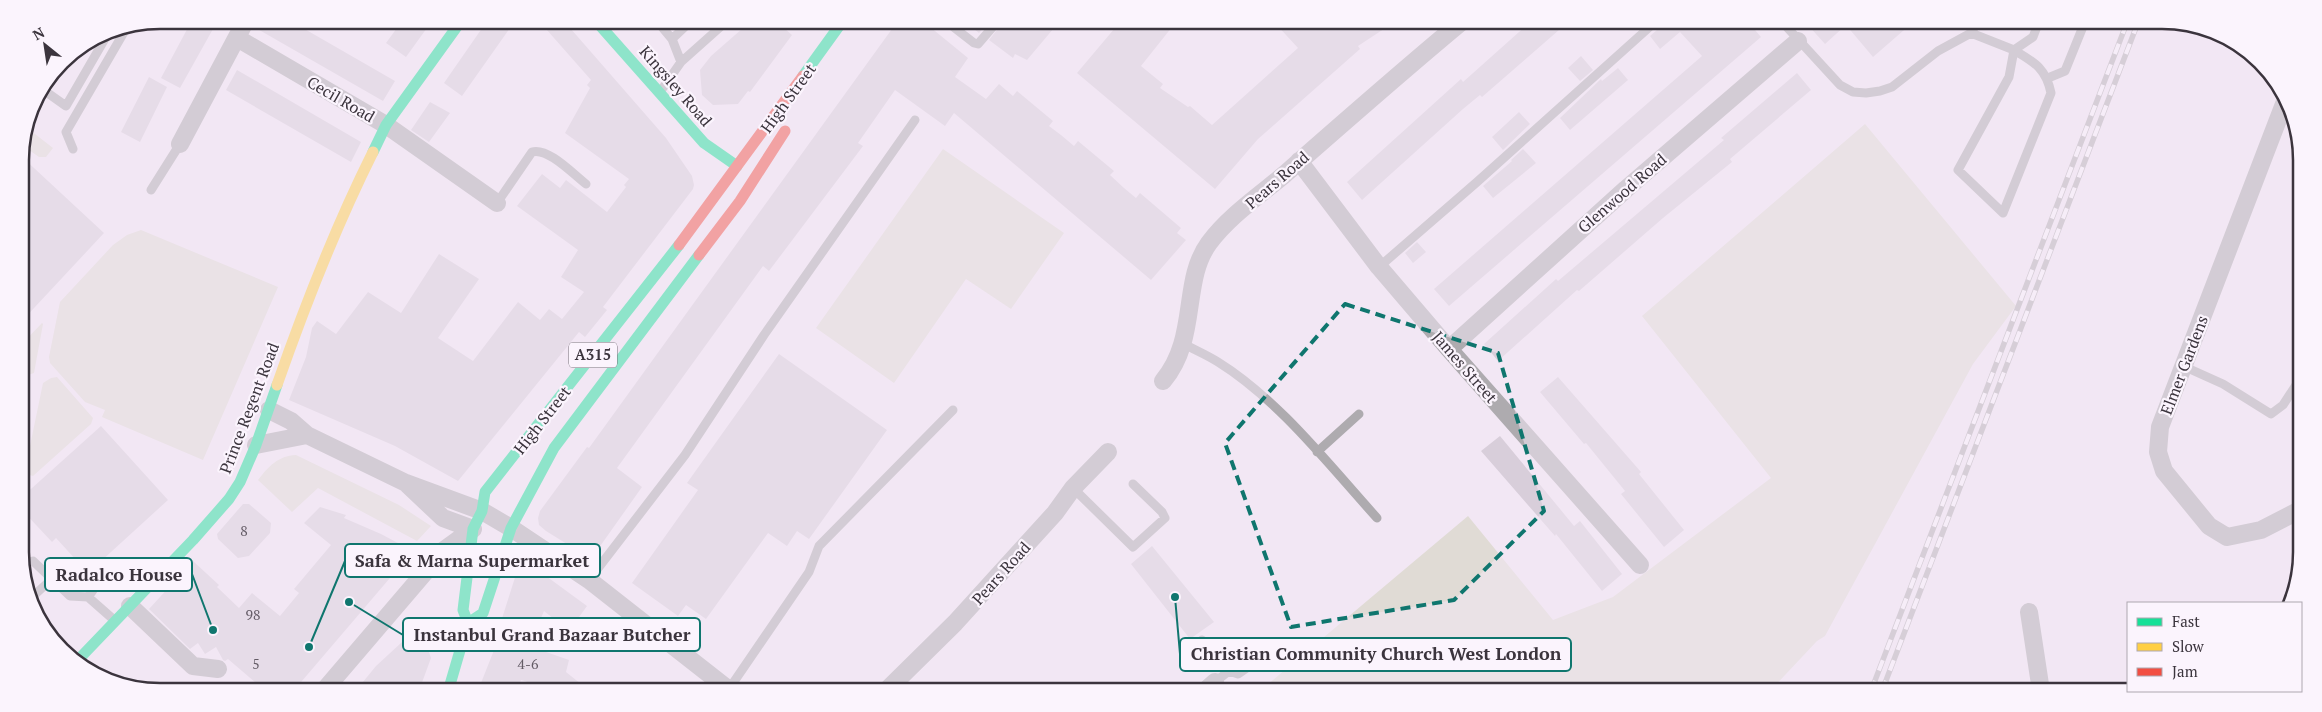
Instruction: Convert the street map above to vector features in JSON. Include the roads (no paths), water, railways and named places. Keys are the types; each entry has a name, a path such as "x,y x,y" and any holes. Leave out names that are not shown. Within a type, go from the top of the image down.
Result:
{"main road":[{"name":"Cecil Road","path":"386,125 455,29"},
{"name":"Kingsley Road","path":"603,29 708,147 755,177"},
{"name":"High Street","path":"473,529 482,511 485,492 666,263 838,29"},
{"name":"High Street","path":"511,528 554,448 740,201 790,123"},
{"name":"Prince Regent Road","path":"81,656 229,499 240,482 269,410 307,298 346,206 386,125"},
{"path":"534,463 554,448"},
{"path":"482,511 498,503"},
{"name":"A315","path":"468,623 483,614 511,528"},
{"name":"A315","path":"450,683 468,623 463,610 473,529"}],"street":[{"path":"180,144 242,29"},
{"name":"Pears Road","path":"1162,381 1174,368 1184,344 1196,275 1208,244 1220,231 1299,161 1453,29"},
{"name":"Cecil Road","path":"237,38 386,125"},
{"name":"Glenwood Road","path":"1449,350 1626,189 1798,41"},
{"name":"Elmer Gardens","path":"2282,108 2160,427 2158,452 2164,471 2209,526 2227,537 2261,530 2293,514"},
{"path":"386,125 497,203"},
{"name":"James Street","path":"1299,161 1379,267 1449,350 1640,565"},
{"path":"269,410 291,421 307,435 406,483 482,511 511,528 589,580 721,683"},
{"path":"256,445 307,435"},
{"name":"Pears Road","path":"894,683 955,623 1055,514 1073,488 1108,452"},
{"path":"406,483 443,518 473,529"},
{"name":"High Street","path":"330,683 444,550 473,529"},
{"path":"130,606 193,666 218,669"},
{"path":"2028,612 2040,683"}],"lane":[{"path":"664,29 672,39 682,62"},
{"path":"672,39 683,29"},
{"path":"660,92 682,62 719,29"},
{"path":"956,29 978,44 991,29"},
{"path":"1379,267 1647,29"},
{"path":"1788,29 1840,85 1854,92 1866,93 1892,87 1938,50 1971,33 1973,29"},
{"path":"1971,33 2014,50 2036,63 2048,78 2051,92 2003,213 1958,170 2009,77 2014,50 2033,37 2036,29"},
{"path":"2048,78 2065,71 2082,29"},
{"path":"74,149 66,132 122,35"},
{"path":"47,93 66,106 103,42"},
{"path":"589,580 684,455 764,335 914,120"},
{"path":"152,190 180,144"},
{"path":"497,203 532,152 538,150 547,153 586,184"},
{"path":"1184,344 1217,362 1261,395 1318,452 1377,518"},
{"path":"2183,366 2223,384 2271,414 2283,405 2293,390"},
{"path":"733,683 809,572 819,546 953,410"},
{"path":"1318,452 1359,414"},
{"path":"1073,488 1133,547 1165,518 1162,512 1133,484"},
{"path":"30,562 33,561 70,596 88,597 116,621"},
{"path":"88,597 101,579"},
{"path":"36,594 51,580"},
{"path":"1202,640 1216,681 1238,674 1251,665"}],"railway":[{"path":"1874,683 2124,29"},
{"path":"1885,683 2135,29"}],"place":[{"name":"Christian Community Church West London","path":"1175,597"},
{"name":"Instanbul Grand Bazaar Butcher","path":"349,602"},
{"name":"Radalco House","path":"213,630"},
{"name":"Safa & Marna Supermarket","path":"309,647"}]}
